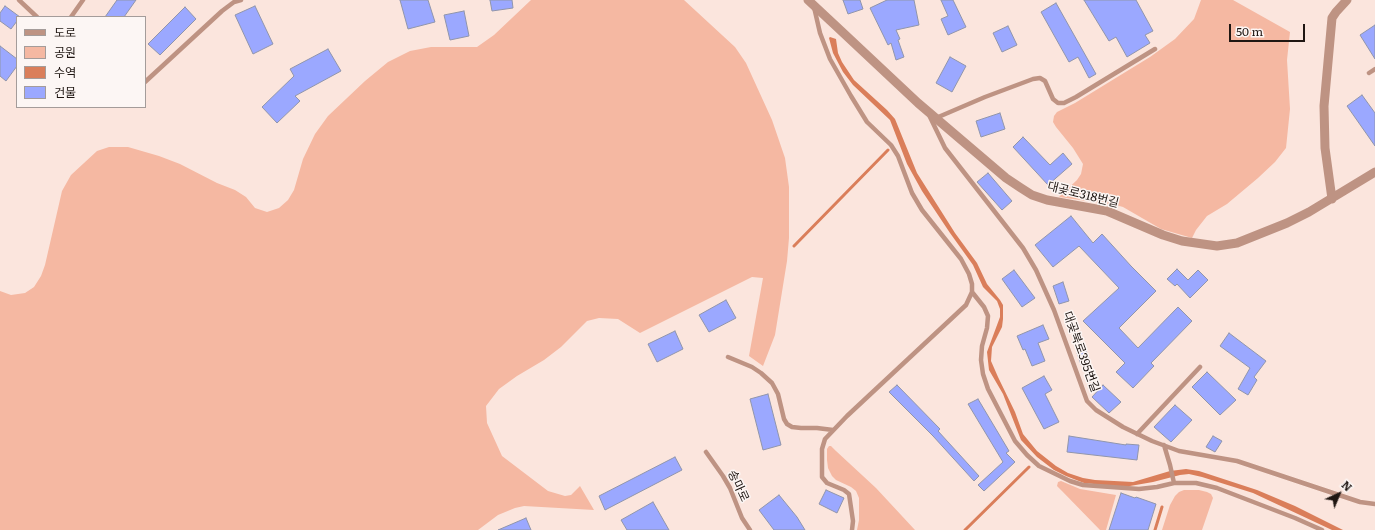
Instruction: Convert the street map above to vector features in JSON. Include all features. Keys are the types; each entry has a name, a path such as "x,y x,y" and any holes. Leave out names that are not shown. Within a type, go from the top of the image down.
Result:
{"street":[{"path":"1332,199 1325,148 1324,106 1332,18 1348,0"},
{"name":"대곶로318번길","path":"811,3 928,112 1006,178 1032,195 1047,200 1107,211 1163,235 1182,241 1217,246 1237,243 1287,223 1332,199 1373,174"}],"lane":[{"path":"19,0 36,16"},
{"path":"72,16 83,0"},
{"path":"146,81 222,12 234,2 241,0"},
{"name":"대곶로318번길","path":"811,3 820,34 830,59 867,122 891,145 898,156 912,193 922,210 961,259 969,274 972,284 972,292"},
{"path":"936,118 985,96 1033,79 1040,78 1045,82 1053,99 1058,103 1064,103 1155,49"},
{"path":"1369,73 1375,68"},
{"name":"대곶북로395번길","path":"928,112 945,148 1023,248 1036,270 1054,310 1087,400 1096,410 1108,419 1164,446 1179,451 1237,461 1360,502 1375,504"},
{"path":"852,530 853,521 850,494 827,482 822,477 822,449 825,439 966,305 972,292 984,307 988,316 988,328 982,346 981,360 983,374 988,389 1015,441 1026,455 1040,466 1070,481 1083,485 1139,489 1157,487 1173,480 1196,483 1218,488 1282,512 1322,530"},
{"path":"728,357 761,373 772,384 778,394 784,419 787,424 792,427 833,430"},
{"path":"1137,434 1200,367"},
{"path":"1164,446 1173,480"},
{"name":"송마로","path":"706,452 730,488 742,518 750,530"}],"green space":[{"path":"531,0 684,0 735,47 746,63 772,120 785,158 789,187 789,238 787,261 775,335 763,366 749,356 763,278 752,277 640,333 618,319 599,318 587,321 561,347 544,360 499,389 486,406 487,423 502,456 548,491 565,496 571,495 580,486 594,510 524,506 498,515 478,530 0,530 0,291 11,295 25,293 34,287 41,276 45,265 62,191 71,175 97,151 109,147 128,147 180,164 217,183 235,190 246,197 255,208 267,212 279,208 288,200 294,190 303,159 315,134 328,116 365,81 388,62 410,51 431,47 477,47 494,35"},
{"path":"1201,0 1233,0 1290,32 1287,60 1290,109 1286,148 1275,162 1258,178 1227,204 1207,216 1196,230 1192,238 1161,229 1123,207 1059,197 1077,180 1081,174 1083,164 1073,148 1056,127 1053,122 1054,116 1057,112 1075,103 1150,57 1175,39 1194,19"},
{"path":"831,446 876,488 915,530 857,530 859,520 859,498 856,491 836,480 832,476 828,468 827,460 827,449"},
{"path":"1061,481 1080,489 1116,495 1106,530 1100,530 1057,486 1058,482"},
{"path":"1184,490 1199,490 1207,492 1211,494 1213,498 1202,530 1162,530 1170,505 1175,496"}],"water":[{"path":"830,37 836,39 838,53 854,80 895,119 917,173 955,233 977,263 987,284 1003,305 1002,327 992,347 991,361 1015,412 1023,434 1037,451 1056,466 1068,473 1095,480 1133,482 1170,471 1186,469 1199,471 1257,490 1295,506 1343,530 1332,530 1253,493 1202,477 1189,474 1180,475 1130,486 1084,483 1054,470 1037,457 1021,440 1003,394 989,370 987,352 1000,317 1000,309 997,301 983,287 973,265 922,191 907,164 890,120 853,85 843,72 833,53"}],"building":[{"path":"117,0 136,0 125,16 106,16"},
{"path":"400,0 428,0 435,22 408,29"},
{"path":"490,0 512,0 513,8 492,11"},
{"path":"843,0 860,0 863,9 848,14"},
{"path":"887,0 914,0 919,25 896,30 900,39 898,40 904,57 896,60 891,43 888,45 870,8"},
{"path":"941,0 953,0 966,27 948,35 941,19 948,16"},
{"path":"1084,0 1136,0 1153,31 1145,35 1150,43 1127,57 1116,37 1109,41"},
{"path":"1056,3 1096,74 1089,78 1078,57 1069,62 1041,12"},
{"path":"5,6 19,16 16,16 16,22 11,29 0,21 0,13"},
{"path":"255,6 273,44 253,54 235,15"},
{"path":"185,7 196,19 160,55 148,44"},
{"path":"464,11 469,36 450,40 444,15"},
{"path":"1375,25 1375,59 1360,35"},
{"path":"1008,26 1017,45 1002,52 993,33"},
{"path":"0,46 16,58 16,67 6,81 0,76"},
{"path":"328,49 341,71 295,96 300,101 277,123 262,107 294,76 290,69"},
{"path":"950,57 966,66 952,92 936,83"},
{"path":"1362,95 1375,113 1375,146 1347,106"},
{"path":"1000,113 1005,129 981,137 976,121"},
{"path":"1023,137 1050,165 1063,153 1072,164 1048,185 1013,147"},
{"path":"988,173 1012,201 1002,210 977,182"},
{"path":"1071,216 1093,243 1102,234 1156,291 1119,328 1138,348 1178,307 1192,321 1151,363 1154,366 1133,388 1116,372 1125,363 1083,321 1119,288 1079,246 1053,267 1035,245"},
{"path":"1177,269 1188,280 1198,270 1208,280 1190,298 1177,284 1175,286 1167,279"},
{"path":"1014,270 1035,298 1022,307 1002,279"},
{"path":"1063,282 1069,301 1059,304 1053,286"},
{"path":"726,300 736,318 709,332 699,315"},
{"path":"1043,325 1049,339 1038,343 1045,361 1032,366 1025,349 1023,350 1017,336"},
{"path":"675,331 683,349 657,362 648,344"},
{"path":"1229,333 1266,361 1254,377 1257,380 1248,395 1238,389 1250,368 1220,346"},
{"path":"1086,350 1090,362 1081,365 1077,353"},
{"path":"1207,372 1236,400 1220,415 1192,387"},
{"path":"1044,376 1052,390 1045,394 1059,422 1044,429 1022,388"},
{"path":"897,385 940,429 938,431 979,476 974,481 933,436 889,392"},
{"path":"1103,385 1121,402 1109,413 1092,397"},
{"path":"768,394 781,445 763,450 750,399"},
{"path":"978,399 1009,451 1006,453 1015,462 984,491 978,485 1003,462 968,404"},
{"path":"1175,405 1192,420 1171,442 1154,427"},
{"path":"1069,436 1126,445 1139,445 1137,460 1067,452"},
{"path":"1213,436 1222,441 1215,452 1206,447"},
{"path":"675,457 682,470 605,510 599,496"},
{"path":"826,490 844,498 837,513 819,504"},
{"path":"1121,493 1156,504 1148,530 1109,530"},
{"path":"779,495 797,517 805,530 774,530 759,510"},
{"path":"653,502 669,530 627,530 621,520"},
{"path":"526,518 531,530 498,530"}],"waterway":[{"path":"794,246 888,150"},
{"path":"965,530 1029,467"},
{"path":"1155,530 1162,507"}]}
